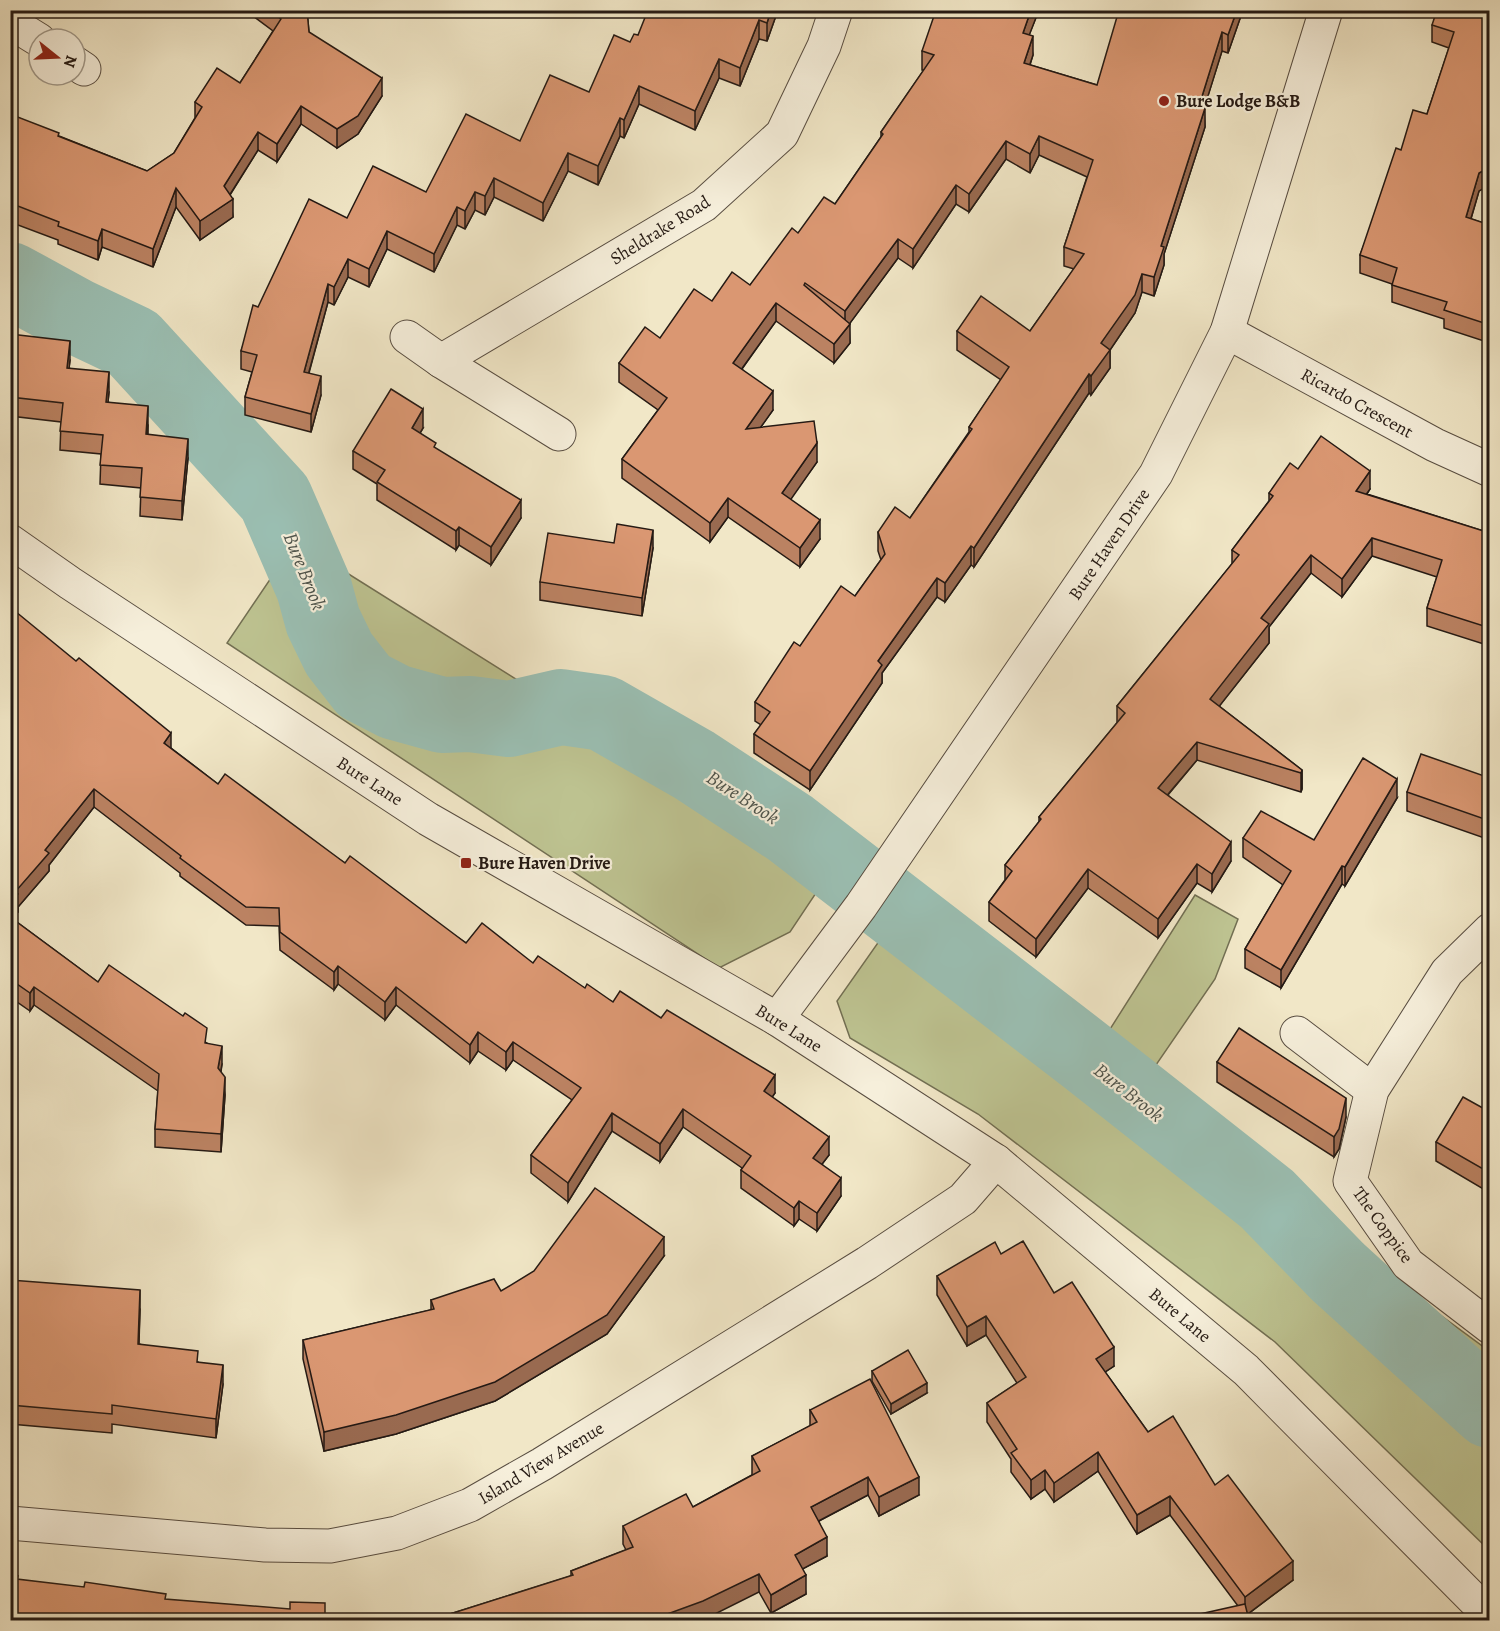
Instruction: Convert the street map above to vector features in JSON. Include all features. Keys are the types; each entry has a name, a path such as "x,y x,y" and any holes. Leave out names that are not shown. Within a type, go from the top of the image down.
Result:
{"street":[{"name":"Sheldrake Road","path":"441,361 704,205 782,134 824,46 836,10"},
{"name":"Bure Haven Drive","path":"777,1019 861,906 1156,474 1227,332 1326,10"},
{"path":"10,22 27,33"},
{"name":"Ricardo Crescent","path":"1227,332 1435,445 1490,470"},
{"path":"407,337 441,361 559,434"},
{"name":"Bure Lane","path":"10,541 428,819 777,1019 996,1161 1246,1370 1490,1616"},
{"name":"The Coppice","path":"1490,930 1447,972 1372,1090 1350,1180 1408,1264 1490,1327"},
{"path":"1297,1033 1372,1090"},
{"name":"Island View Avenue","path":"10,1523 265,1545 330,1546 397,1533 470,1505 542,1464 846,1276 963,1199 996,1161"}],"green space":[{"path":"296,541 828,875 790,932 719,968 227,643"},
{"path":"1195,895 1238,919 1215,979 1149,1075 1342,1243 1489,1351 1489,1550 1275,1342 978,1114 850,1038 837,1001 908,900 1100,1045"}],"building":[{"path":"269,10 307,10 309,32 382,78 358,116 337,129 301,106 277,144 258,132 224,186 233,199 200,221 176,188 153,249 102,229 98,241 58,226 59,222 10,203 13,190 10,189 10,114 59,133 58,136 147,171 174,153 202,107 195,102 217,68 240,83 281,19"},
{"path":"648,10 771,10 767,23 759,20 740,68 719,59 695,111 639,86 624,120 620,118 598,166 568,153 543,203 494,178 485,196 475,192 465,211 457,207 434,254 387,231 369,269 348,259 334,287 328,284 304,372 321,376 311,414 245,397 257,355 241,351 253,305 258,307 309,199 347,218 373,166 426,192 466,114 520,141 550,75 589,92 614,35 630,42 634,34 638,35"},
{"path":"936,10 1031,10 1023,33 1033,36 1024,63 1097,85 1119,10 1237,10 1228,35 1222,32 1199,106 1205,108 1161,246 1164,247 1154,277 1142,274 1135,295 1101,343 1110,350 1091,376 1089,374 974,548 971,546 945,583 937,578 878,661 882,665 810,771 754,734 770,712 755,702 794,642 800,646 841,586 855,596 885,554 878,532 895,507 910,518 972,429 969,427 1009,367 957,331 981,296 1030,331 1084,254 1064,247 1093,160 1039,136 1030,154 1006,141 969,194 956,185 913,249 898,239 845,311 805,283 804,285 850,324 834,344 776,303 733,363 773,391 746,429 814,421 817,443 782,493 820,520 800,548 728,498 710,523 622,459 667,398 619,363 645,327 660,338 694,289 712,301 732,272 750,285 792,228 798,233 824,197 835,204 934,55 922,51"},
{"path":"1437,10 1490,10 1490,167 1479,173 1466,217 1490,225 1490,325 1444,310 1447,302 1392,285 1397,268 1360,255 1396,148 1401,150 1413,110 1427,114 1454,32 1432,25"},
{"path":"10,334 70,341 67,368 109,372 106,402 148,406 146,434 188,439 182,501 140,497 142,468 100,465 103,435 60,431 63,403 10,397"},
{"path":"391,389 423,409 412,428 436,443 434,447 521,500 491,547 459,527 456,531 377,482 385,470 353,451"},
{"path":"1321,436 1370,471 1356,491 1490,533 1490,628 1427,608 1442,560 1372,538 1342,579 1311,555 1261,618 1269,624 1210,699 1302,770 1301,773 1197,742 1158,788 1231,842 1212,874 1197,864 1158,919 1088,869 1036,939 989,902 1012,871 1005,865 1041,819 1039,817 1125,713 1117,706 1239,555 1232,550 1273,496 1269,493 1290,463 1298,469"},
{"path":"617,524 653,530 642,598 540,582 548,533 614,543"},
{"path":"10,607 76,661 79,658 171,733 164,743 218,784 225,774 345,863 350,856 466,943 482,923 533,963 538,956 585,988 587,984 613,1002 620,991 661,1018 667,1010 775,1075 764,1091 829,1137 813,1158 841,1178 817,1213 799,1201 794,1208 741,1170 751,1156 683,1109 660,1144 612,1113 568,1183 531,1155 581,1088 513,1042 506,1052 478,1032 470,1045 396,987 385,1002 338,966 334,972 280,932 279,908 246,907 94,789 45,850 49,853 15,892 18,894 10,904"},
{"path":"1421,754 1490,778 1490,821 1407,792"},
{"path":"1363,758 1397,779 1345,867 1342,866 1281,970 1245,949 1291,871 1243,838 1261,811 1314,840"},
{"path":"10,917 98,982 109,965 183,1016 185,1013 207,1028 205,1043 222,1046 218,1068 225,1077 221,1134 155,1129 159,1074 34,987 30,993 10,979"},
{"path":"1239,1028 1346,1098 1339,1129 1334,1137 1217,1062"},
{"path":"1463,1097 1490,1112 1490,1173 1436,1142"},
{"path":"595,1188 664,1237 607,1315 495,1382 396,1415 324,1432 303,1340 434,1309 431,1300 494,1279 501,1291 534,1271"},
{"path":"1023,1241 1054,1293 1072,1282 1114,1347 1096,1359 1148,1432 1173,1416 1215,1485 1228,1475 1293,1561 1245,1597 1170,1496 1137,1515 1098,1452 1054,1483 1045,1470 1031,1480 1011,1453 1017,1449 987,1403 1026,1377 986,1316 967,1327 937,1276 995,1242 1001,1254"},
{"path":"10,1280 140,1290 138,1344 198,1351 197,1362 223,1365 216,1419 112,1405 112,1414 10,1405"},
{"path":"908,1350 927,1383 891,1404 872,1371"},
{"path":"870,1379 919,1477 879,1497 868,1477 811,1507 827,1537 795,1555 806,1575 771,1595 759,1574 703,1601 651,1620 402,1620 450,1614 573,1575 571,1571 633,1547 623,1526 686,1494 693,1507 760,1471 752,1456 817,1422 810,1410"},
{"path":"10,1575 18,1576 17,1579 84,1587 85,1582 166,1594 165,1599 290,1609 290,1602 325,1603 325,1620 10,1620"},
{"path":"1245,1604 1249,1620 1173,1620"}],"waterway":[{"name":"Bure Brook","path":"10,280 76,316 133,343 275,498 314,588 323,621 339,654 364,686 395,702 442,715 470,714 509,719 561,707 603,713 694,765 790,828 1267,1199 1338,1272 1490,1410"}],"place":[{"name":"Bure Lodge B&B","path":"1164,101"},
{"name":"Bure Haven Drive","path":"466,863"}]}
